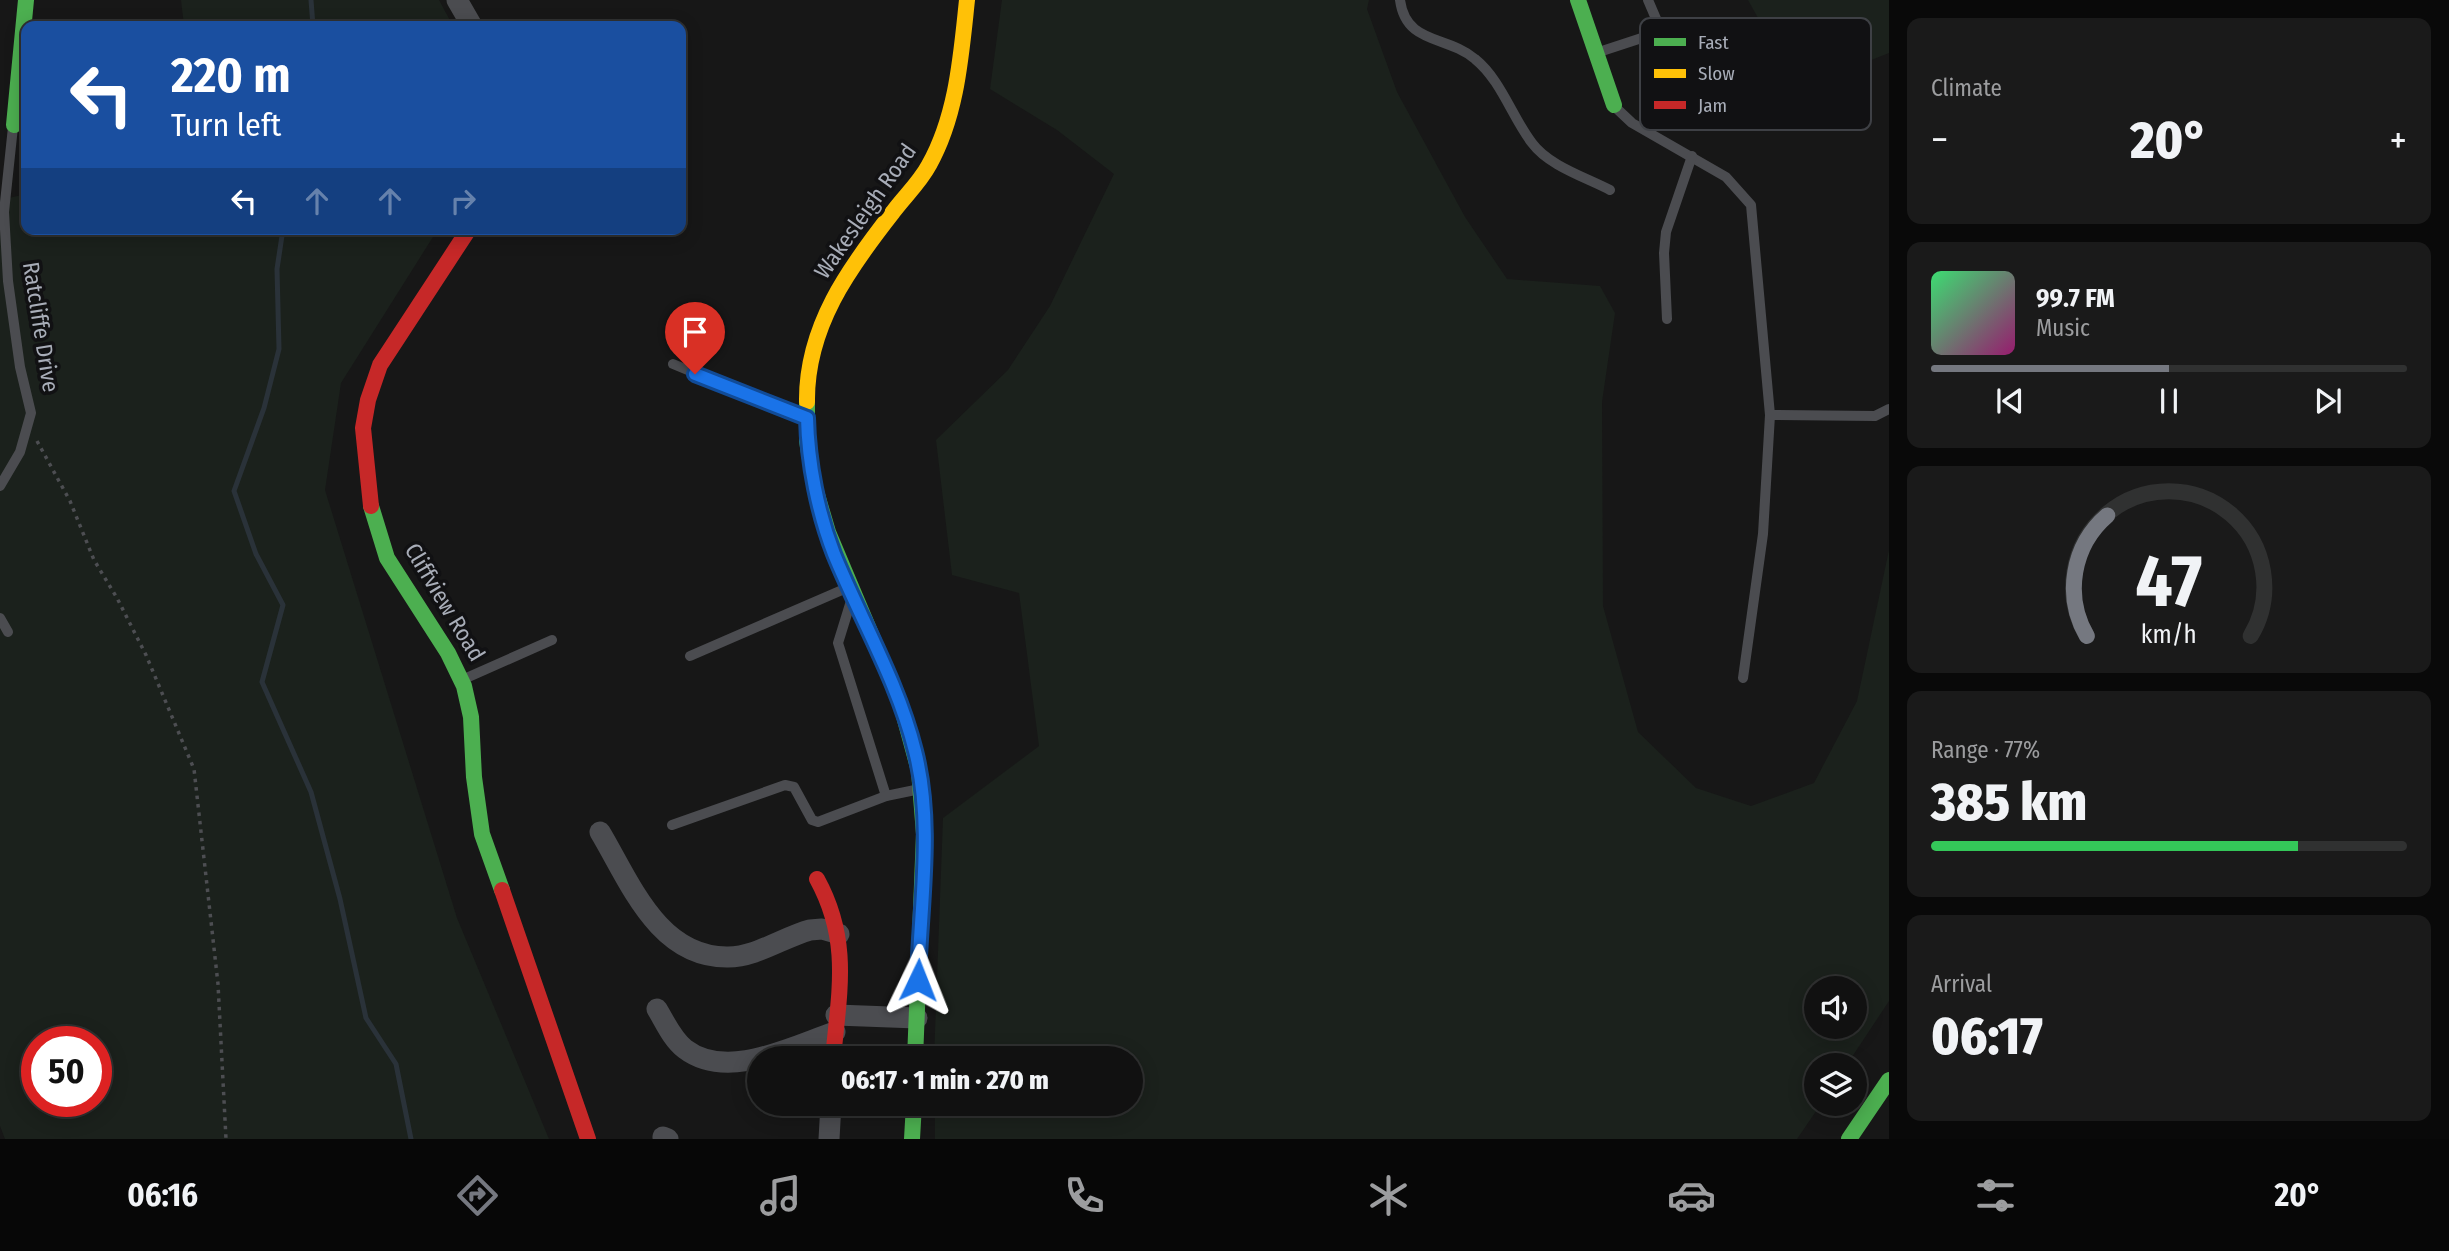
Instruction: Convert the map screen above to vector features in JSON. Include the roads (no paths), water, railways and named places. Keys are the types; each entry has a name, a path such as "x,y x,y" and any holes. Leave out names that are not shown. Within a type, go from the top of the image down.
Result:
{"main road":[{"name":"Ratcliffe Drive","path":"24,21 26,0"},
{"name":"Wakesleigh Road","path":"916,1046 925,840 923,788 915,750 894,686 833,552 813,477 807,418 811,355 830,299 929,166 947,125 960,68 967,0"},
{"path":"1578,0 1614,105"},
{"name":"Ratcliffe Drive","path":"14,125 21,52"},
{"name":"Cliffview Road","path":"465,235 380,365 368,400 363,429 368,496 387,558 427,617 461,680 471,717 482,834 588,1139"},
{"path":"817,879 834,910 839,934 841,966 834,1046"},
{"path":"1849,1139 1889,1080"},
{"path":"912,1139 913,1116"}],"street":[{"path":"457,0 469,21"},
{"path":"600,832 647,913 660,930 698,952 729,958 810,930 839,934"},
{"path":"657,1009 684,1048 722,1062 757,1058 835,1023 917,1018"},
{"path":"824,1138 829,1116"}],"lane":[{"path":"1400,0 1406,24 1419,33 1462,50 1488,72 1533,145 1548,158 1610,190"},
{"path":"1648,0 1655,18"},
{"path":"1596,52 1640,38"},
{"path":"1614,105 1640,127"},
{"name":"Ratcliffe Drive","path":"0,486 20,452 29,427 29,400 12,321 6,239 6,183 14,125"},
{"path":"1645,130 1726,177 1751,205 1770,415 1763,534 1743,678"},
{"path":"1667,319 1664,253 1666,232 1692,156"},
{"path":"673,364 807,418"},
{"path":"1770,415 1875,416 1889,409"},
{"path":"690,656 851,591"},
{"path":"851,591 838,643 886,796"},
{"path":"0,618 8,632"},
{"path":"461,680 552,640"},
{"path":"672,825 785,785 794,787 812,820 818,822 886,796 923,788"}],"waterway":[{"path":"311,0 313,21"},
{"path":"282,235 277,269 279,349 264,408 234,491 256,554 283,605 262,682 311,792 340,899 366,1018 396,1064 411,1139"}]}
